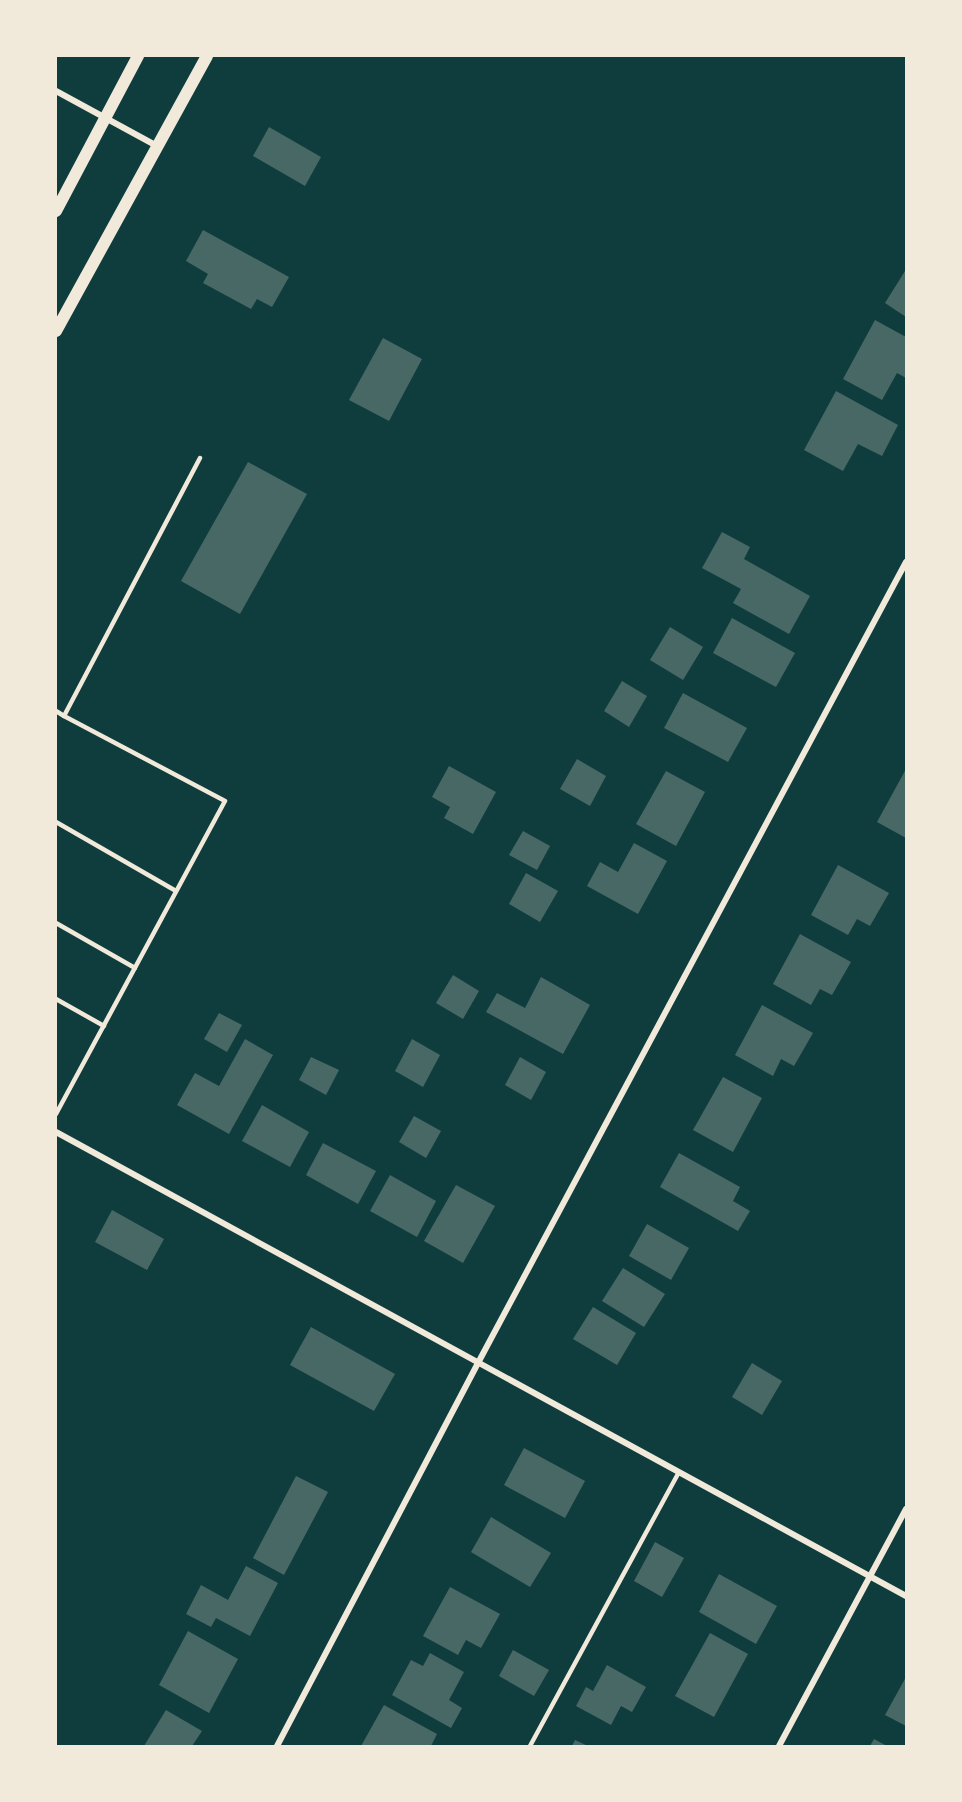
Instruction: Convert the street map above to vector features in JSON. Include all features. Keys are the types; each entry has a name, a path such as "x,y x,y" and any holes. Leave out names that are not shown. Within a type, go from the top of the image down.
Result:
{"main road":[{"path":"56,211 138,56"},
{"path":"56,331 207,56"}],"street":[{"path":"56,91 157,146"},
{"path":"277,1746 478,1362 906,562"},
{"path":"56,1132 906,1596"},
{"path":"779,1746 906,1509"}],"lane":[{"path":"64,716 200,458"},
{"path":"56,711 225,801 56,1114"},
{"path":"56,822 176,891"},
{"path":"56,923 135,968"},
{"path":"56,999 104,1026"},
{"path":"530,1746 680,1472"}],"building":[{"path":"269,127 321,157 305,186 253,156"},
{"path":"203,230 289,277 272,307 257,299 251,309 203,283 208,274 186,261"},
{"path":"906,272 906,317 885,303"},
{"path":"875,320 906,337 906,378 897,373 882,400 843,379"},
{"path":"383,338 422,359 389,421 349,400"},
{"path":"836,391 898,425 882,456 858,444 843,471 804,450"},
{"path":"248,462 307,494 240,614 181,581"},
{"path":"722,532 750,547 744,559 810,596 789,634 733,603 741,589 702,568"},
{"path":"732,618 795,653 776,687 713,653"},
{"path":"670,627 703,647 683,680 650,660"},
{"path":"622,681 647,696 629,727 604,711"},
{"path":"683,693 747,728 728,762 664,728"},
{"path":"577,759 606,776 590,806 560,789"},
{"path":"449,766 496,792 473,834 444,818 450,807 432,797"},
{"path":"906,769 906,838 877,822"},
{"path":"666,771 705,792 676,846 636,824"},
{"path":"523,831 550,846 537,870 509,855"},
{"path":"634,843 667,861 638,914 587,886 600,862 618,872"},
{"path":"838,865 889,893 870,926 857,919 848,935 811,915"},
{"path":"526,873 558,891 540,922 509,904"},
{"path":"800,934 851,962 832,995 820,989 811,1005 773,984"},
{"path":"453,975 479,991 463,1019 436,1003"},
{"path":"541,977 590,1005 563,1054 486,1012 497,993 525,1008"},
{"path":"762,1005 813,1033 794,1066 781,1059 773,1076 735,1055"},
{"path":"219,1013 242,1025 227,1052 204,1039"},
{"path":"245,1039 273,1055 229,1134 177,1105 195,1073 219,1086"},
{"path":"412,1039 440,1055 423,1087 395,1071"},
{"path":"311,1057 339,1070 326,1095 299,1080"},
{"path":"520,1057 546,1072 531,1100 505,1085"},
{"path":"723,1077 762,1098 733,1152 693,1130"},
{"path":"262,1105 309,1132 290,1167 242,1141"},
{"path":"414,1116 441,1131 426,1158 399,1142"},
{"path":"323,1143 376,1171 358,1204 306,1175"},
{"path":"679,1153 740,1187 733,1201 750,1211 738,1231 660,1187"},
{"path":"390,1175 436,1201 417,1237 370,1211"},
{"path":"456,1185 495,1206 463,1263 424,1241"},
{"path":"112,1210 164,1239 147,1270 95,1242"},
{"path":"647,1224 689,1248 671,1280 629,1256"},
{"path":"623,1268 665,1294 644,1327 602,1301"},
{"path":"593,1307 636,1333 617,1365 573,1339"},
{"path":"311,1327 395,1374 374,1411 290,1365"},
{"path":"752,1363 782,1381 762,1415 732,1397"},
{"path":"524,1448 585,1481 565,1518 504,1485"},
{"path":"296,1476 328,1492 284,1575 253,1558"},
{"path":"491,1517 551,1553 530,1587 471,1552"},
{"path":"655,1542 684,1558 662,1597 634,1581"},
{"path":"246,1566 278,1583 250,1636 216,1618 211,1627 186,1614 201,1585 228,1600"},
{"path":"719,1574 777,1606 756,1644 699,1612"},
{"path":"450,1587 500,1614 481,1648 466,1640 458,1655 423,1636"},
{"path":"188,1631 238,1659 209,1713 159,1685"},
{"path":"710,1633 748,1654 714,1717 675,1696"},
{"path":"513,1650 549,1670 534,1696 499,1676"},
{"path":"430,1653 464,1672 449,1700 462,1708 451,1728 392,1695 411,1660 423,1666"},
{"path":"607,1665 646,1687 632,1712 621,1706 611,1725 576,1706 586,1687 593,1691"},
{"path":"906,1677 906,1726 885,1715"},
{"path":"384,1705 437,1734 431,1746 361,1746"},
{"path":"166,1710 202,1731 192,1746 144,1746"},
{"path":"874,1739 887,1746 870,1746"},
{"path":"575,1740 588,1746 572,1746"}]}
